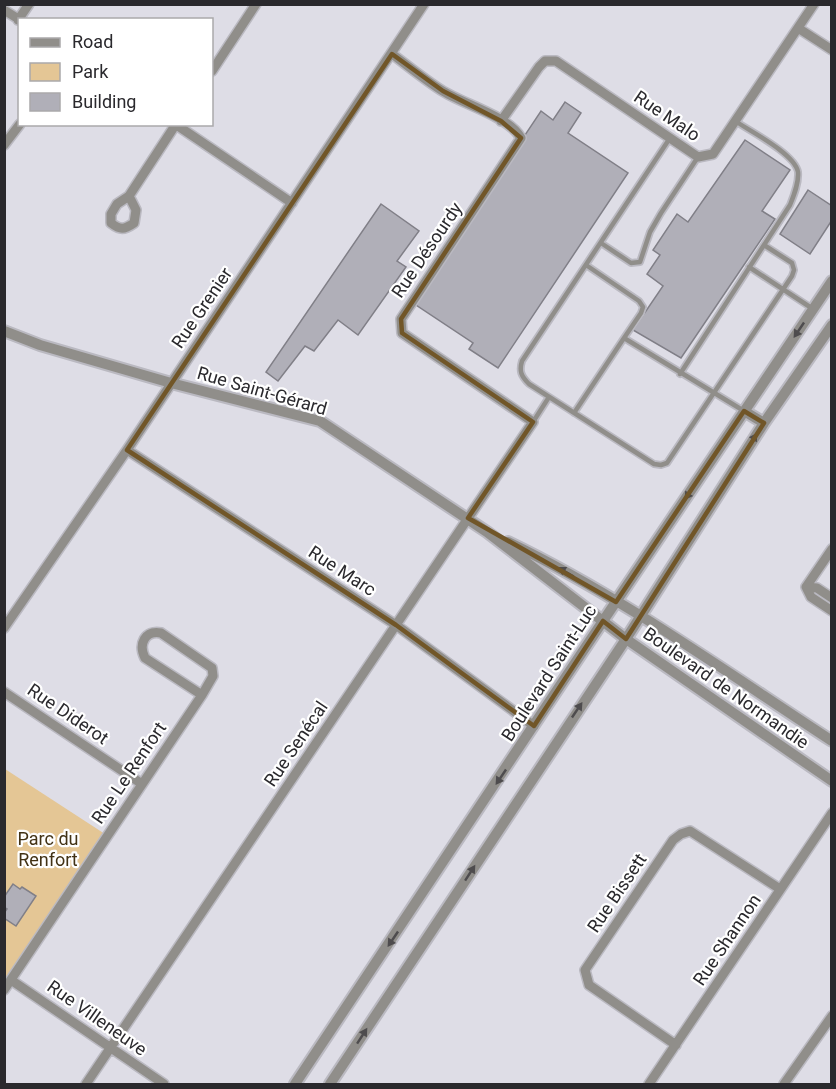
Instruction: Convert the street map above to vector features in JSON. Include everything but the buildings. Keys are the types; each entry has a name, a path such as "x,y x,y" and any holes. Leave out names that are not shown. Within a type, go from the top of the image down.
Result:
{"street":[{"path":"20,18 29,4"},
{"path":"213,69 256,4"},
{"name":"Rue Grenier","path":"4,628 127,450 424,4"},
{"name":"Rue Malo","path":"501,120 538,67 545,61 556,61 698,157 713,154 814,4"},
{"path":"4,10 18,19"},
{"path":"798,28 831,50"},
{"path":"392,54 443,91 501,120"},
{"name":"Rue Désourdy","path":"501,120 518,132 521,138 401,319 401,326 402,333 532,422"},
{"path":"4,145 18,126"},
{"path":"129,196 175,126"},
{"path":"177,126 292,203"},
{"name":"Boulevard Saint-Luc","path":"295,1084 831,281"},
{"path":"330,1084 626,639 639,615 764,423 831,325"},
{"name":"Rue Saint-Gérard","path":"4,331 40,345 171,383 320,421 468,518 603,621"},
{"path":"744,411 764,423"},
{"name":"Rue Senécal","path":"86,1084 532,422"},
{"name":"Rue Marc","path":"127,450 396,625 534,726"},
{"name":"Rue Saint-Gérard","path":"487,532 551,563 616,602"},
{"path":"806,587 831,549"},
{"path":"806,587 817,588 831,598"},
{"path":"806,587 811,597 831,611"},
{"name":"Boulevard de Normandie","path":"616,602 831,741"},
{"name":"Boulevard de Normandie","path":"603,621 831,781"},
{"name":"Rue Le Renfort","path":"4,990 202,695 213,676 212,668 161,633 153,632 147,635 141,651 145,658 202,695"},
{"name":"Rue Diderot","path":"4,692 142,784"},
{"name":"Rue Shannon","path":"649,1084 831,813"},
{"name":"Rue Bissett","path":"676,1045 589,985 585,970 673,840 681,834 690,831 780,889"},
{"name":"Rue Villeneuve","path":"11,980 164,1084"},
{"path":"784,1084 831,1016"}],"lane":[{"path":"680,374 790,205 796,190 798,171 790,158 735,121"},
{"path":"670,138 522,361 519,369 522,377 529,384 654,464 661,465 667,462 794,270 792,263 764,245"},
{"path":"601,243 631,263 640,262 661,213 698,157"},
{"path":"574,413 643,307 639,301 586,265"},
{"path":"749,267 813,309"},
{"path":"624,338 744,411"},
{"path":"532,422 549,397"}],"highlighted area":[{"path":"392,54 443,91 501,121 521,138 401,319 402,333 533,422 468,518 616,602 744,411 764,423 626,639 603,621 534,726 396,625 127,450"}],"green space":[{"name":"Parc du Renfort","path":"4,769 108,836 5,987"}]}
